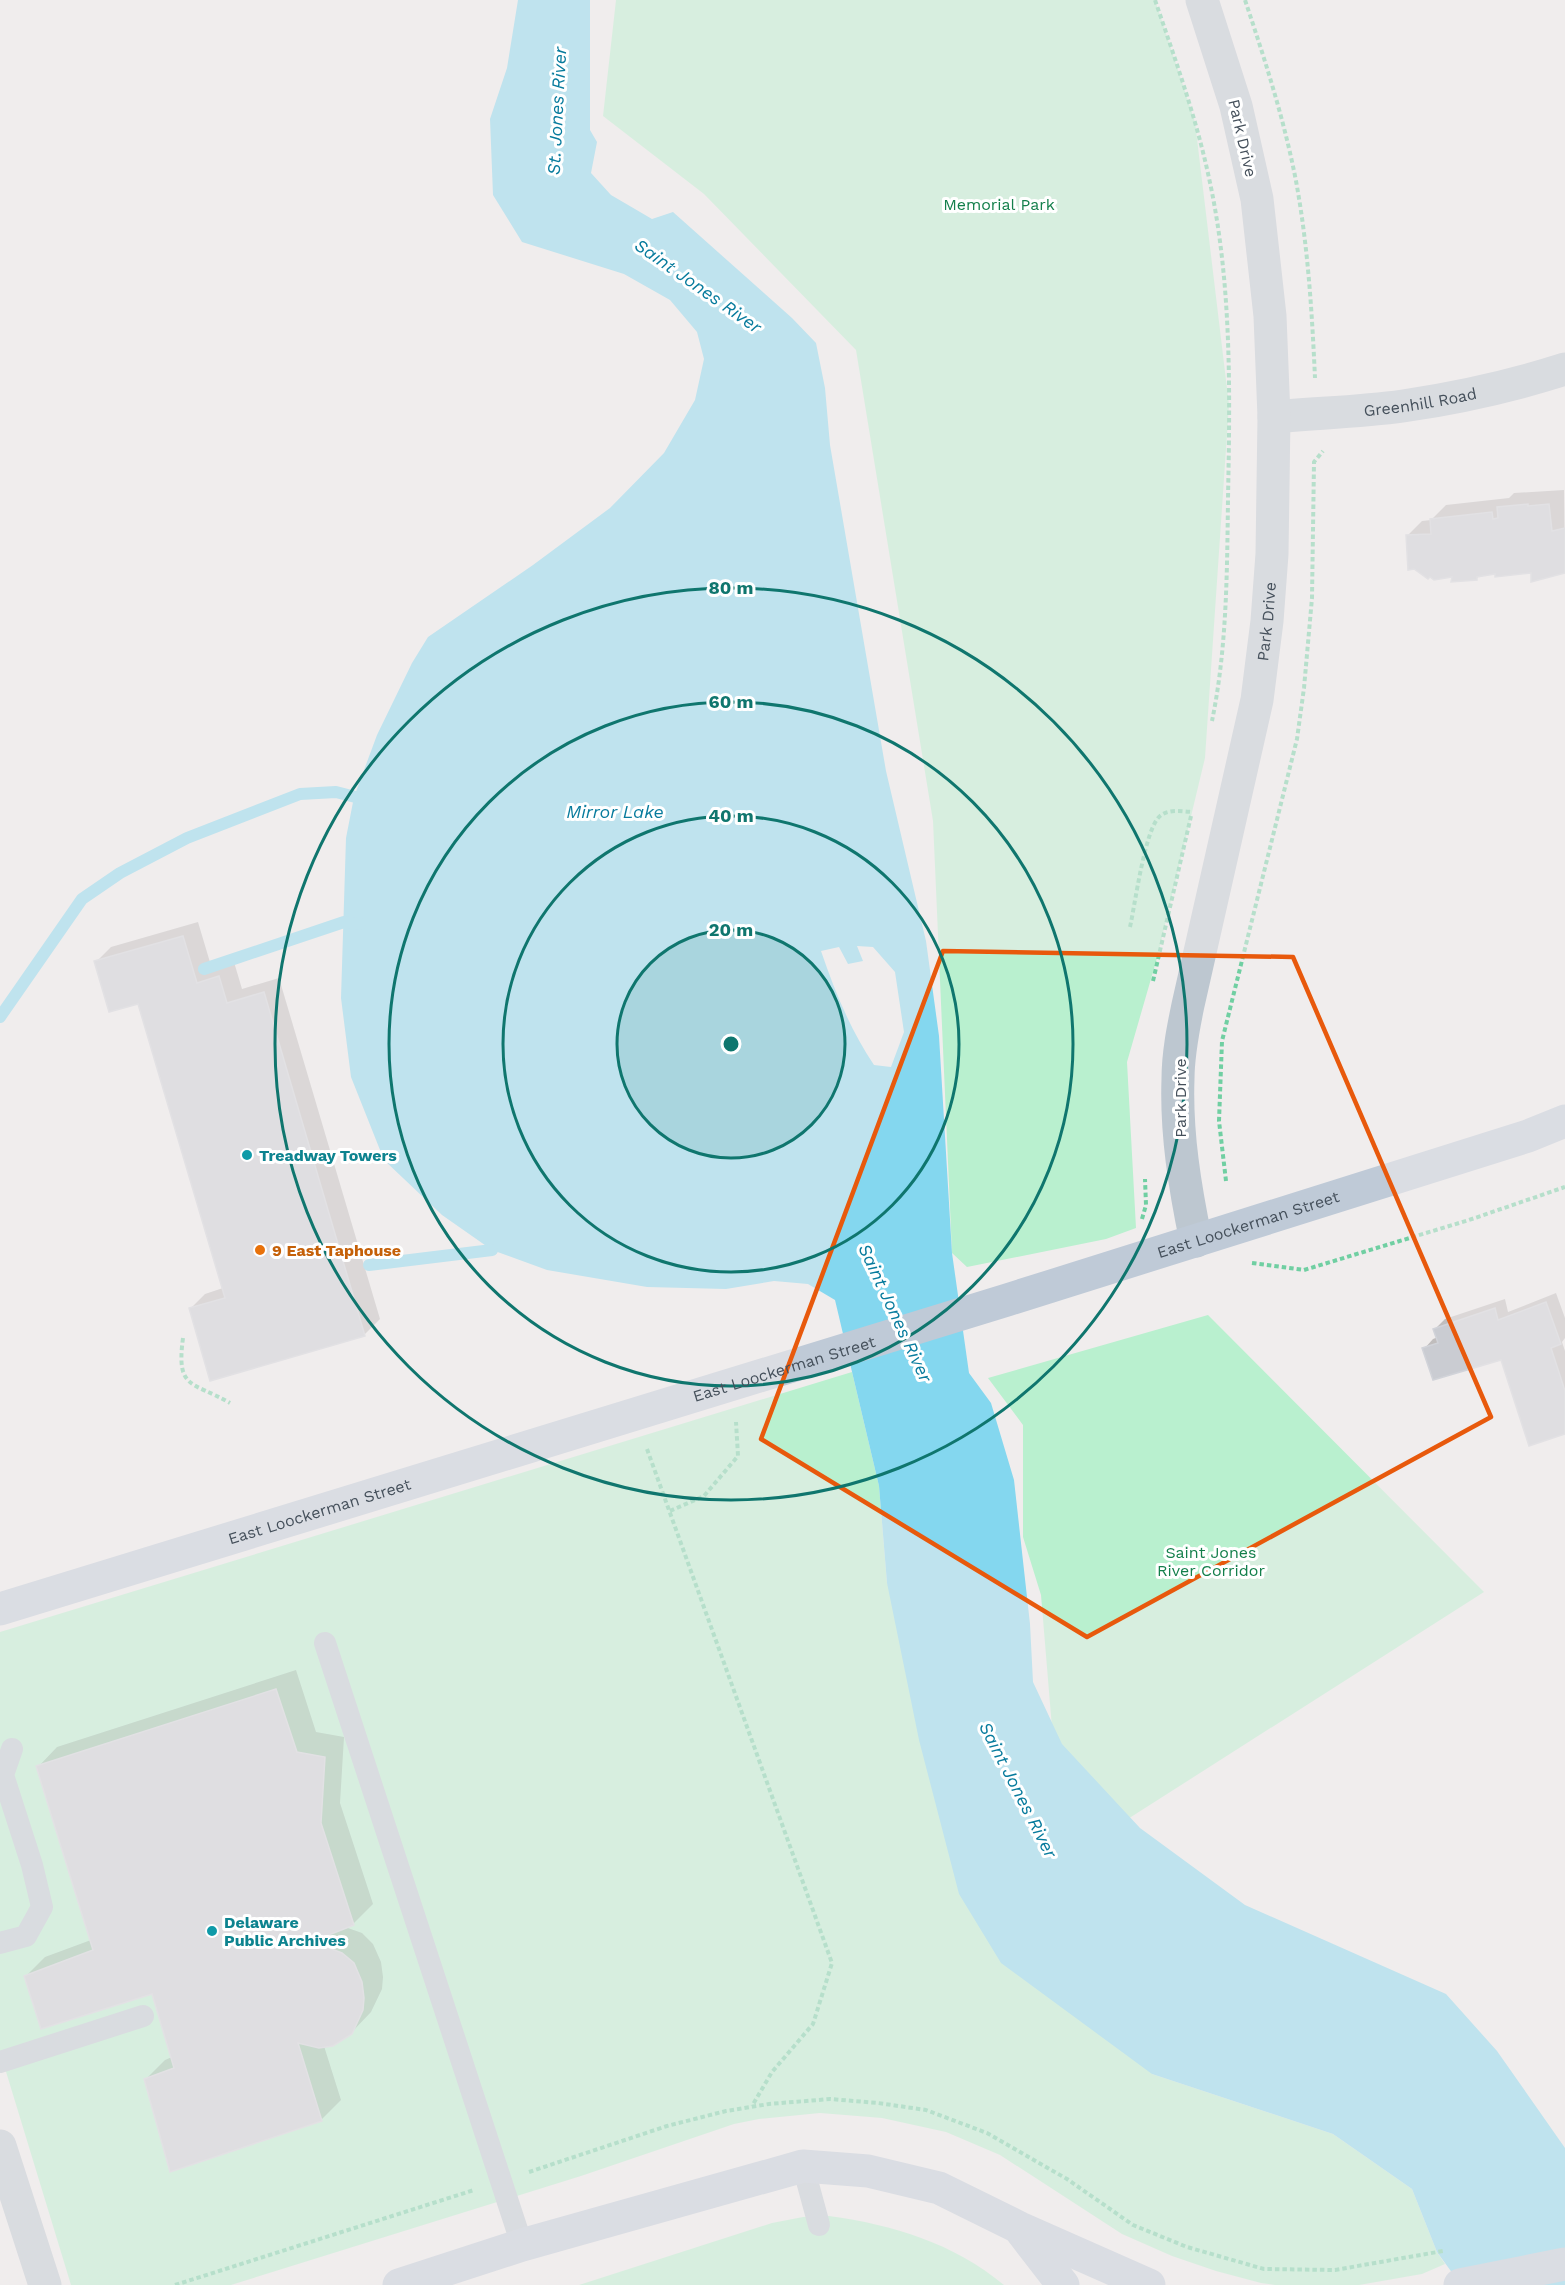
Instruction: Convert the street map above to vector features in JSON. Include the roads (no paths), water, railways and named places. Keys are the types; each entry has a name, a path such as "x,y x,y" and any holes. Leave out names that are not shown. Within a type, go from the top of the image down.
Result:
{"street":[{"name":"Park Drive","path":"1196,1241 1184,1177 1179,1125 1178,1079 1181,1044 1257,700 1272,554 1274,417 1270,316 1257,199 1236,106 1202,0"},
{"name":"Greenhill Road","path":"1274,417 1401,406 1461,396 1535,379 1565,369"},
{"name":"East Loockerman Street","path":"0,1609 1007,1300 1528,1136 1565,1121"},
{"path":"0,2146 45,2285"},
{"path":"399,2285 522,2245 802,2166 868,2171 939,2188 1020,2228 1149,2285"},
{"path":"1020,2228 1063,2285"},
{"path":"1460,2285 1565,2264"}],"lane":[{"path":"325,1643 522,2245"},
{"path":"0,1943 26,1936 42,1906 32,1865 3,1775 12,1749"},
{"path":"0,2062 143,2016"},
{"path":"802,2166 819,2225"}],"water":[{"name":"Mirror Lake","path":"518,0 590,0 590,130 597,142 591,173 611,195 652,219 673,212 792,318 816,343 825,388 830,445 886,771 926,941 939,1036 952,1253 969,1373 991,1403 1014,1480 1030,1624 1033,1682 1062,1744 1140,1828 1245,1905 1446,1994 1497,2051 1565,2148 1565,2285 1461,2285 1437,2252 1412,2189 1333,2134 1152,2074 1001,1963 959,1894 919,1740 887,1583 879,1486 835,1300 808,1284 774,1281 726,1289 647,1287 547,1270 492,1250 442,1215 384,1160 351,1077 341,998 346,838 354,797 377,735 412,663 428,637 533,565 610,508 664,453 695,400 704,359 697,332 670,300 624,274 522,242 493,195 490,119 507,68","holes":["857,946 873,947 895,972 904,1032 891,1067 874,1065 865,1051 844,1010 821,951 839,947 848,964 863,961"]}],"waterway":[{"path":"0,1017 82,899 120,873 187,838 300,794 336,792 367,800"},
{"path":"204,969 344,922 360,924"},
{"path":"369,1265 492,1250"}],"place":[{"name":"Treadway Towers","path":"247,1155"},
{"name":"9 East Taphouse","path":"260,1250"},
{"name":"Delaware Public Archives","path":"212,1931"}],"water label":[{"name":"St. Jones River","path":"557,111"},
{"name":"Saint Jones River","path":"698,286"},
{"name":"Saint Jones River","path":"895,1313"},
{"name":"Saint Jones River","path":"1018,1790"}],"park label":[{"name":"Memorial Park","path":"999,204"},
{"name":"Saint Jones River Corridor","path":"1211,1561"}]}
